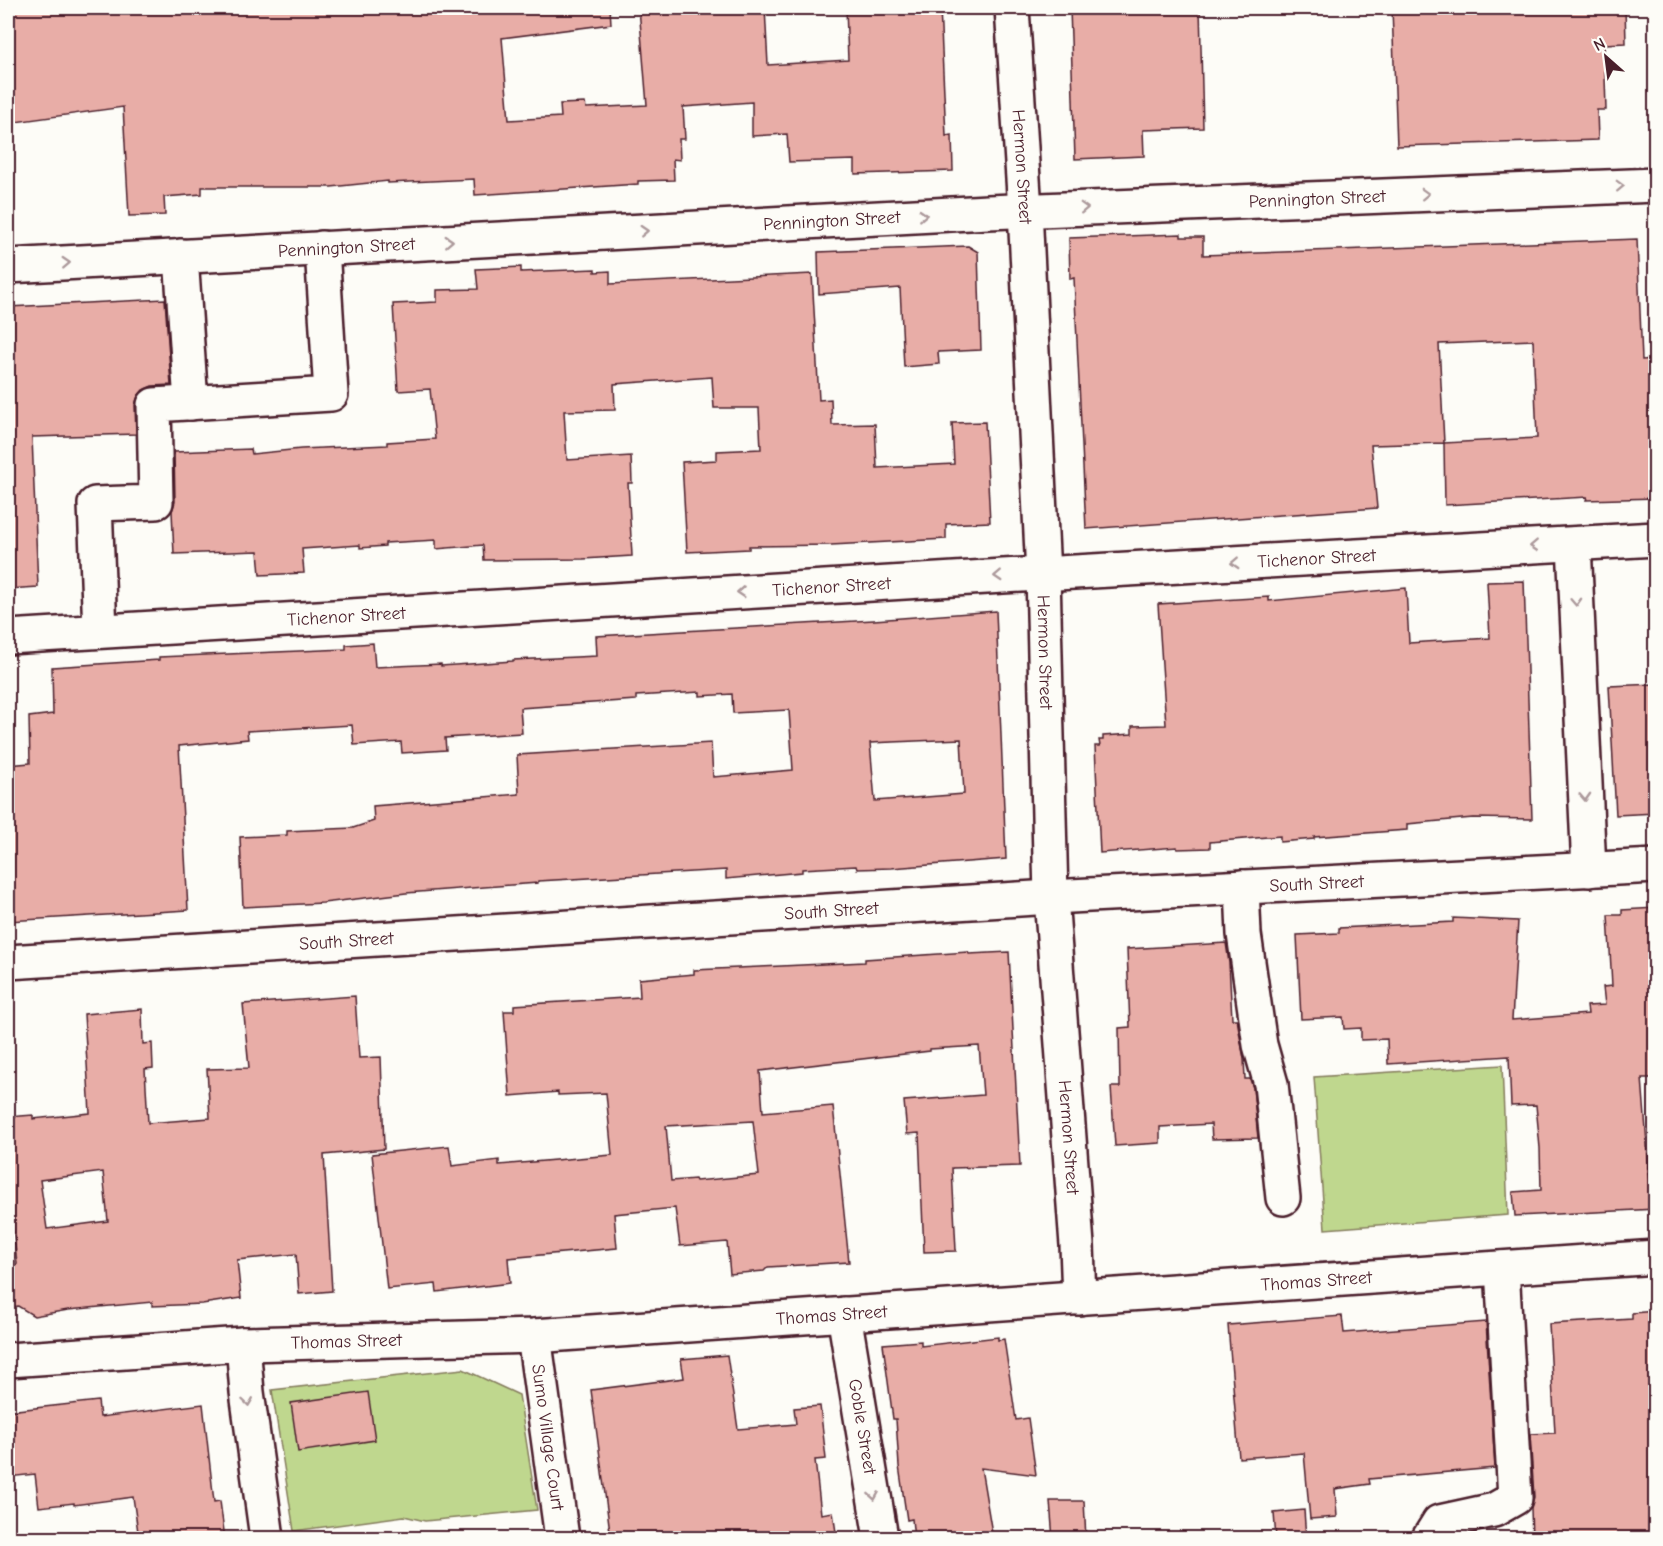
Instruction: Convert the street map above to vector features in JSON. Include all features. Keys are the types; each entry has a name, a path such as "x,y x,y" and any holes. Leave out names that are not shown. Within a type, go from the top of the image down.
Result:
{"street":[{"name":"Hermon Street","path":"1012,8 1025,210 1043,574 1051,897 1079,1298"},
{"name":"Pennington Street","path":"8,266 1025,210 1656,185"},
{"path":"100,631 95,504 156,502 154,405 331,394 322,248"},
{"path":"181,256 191,403"},
{"name":"Tichenor Street","path":"8,637 1656,539"},
{"path":"1574,544 1589,870"},
{"name":"South Street","path":"8,962 1051,897 1656,866"},
{"path":"1242,887 1244,934 1260,1045 1271,1084 1283,1198"},
{"name":"Thomas Street","path":"8,1360 243,1344 534,1336 1656,1257"},
{"path":"1429,1539 1438,1522 1494,1510 1515,1498 1502,1268"},
{"name":"Goble Street","path":"844,1314 881,1539"},
{"name":"Sumo Village Court","path":"534,1336 562,1539"},
{"path":"243,1344 247,1392 267,1539"}],"green space":[{"path":"1502,1065 1508,1215 1325,1229 1314,1077"},
{"path":"463,1369 519,1395 537,1510 425,1521 404,1516 294,1531 272,1390"}],"building":[{"path":"8,8 610,8 611,24 502,38 509,120 561,117 560,104 585,103 586,108 647,105 639,8 765,8 768,65 848,60 846,8 940,8 946,136 952,135 953,171 855,174 855,160 789,162 787,134 752,136 752,102 683,107 685,139 679,139 680,160 673,159 674,180 475,195 474,179 388,183 388,181 331,187 202,187 202,194 164,197 165,215 129,216 123,107 8,123"},
{"path":"1070,8 1200,8 1203,128 1143,130 1144,156 1075,159"},
{"path":"1392,8 1625,8 1626,43 1604,44 1606,110 1597,110 1598,140 1397,146"},
{"path":"1181,234 1181,237 1203,237 1203,255 1637,239 1642,360 1656,359 1656,498 1586,500 1587,497 1445,505 1444,443 1371,445 1377,508 1086,529 1074,278 1070,279 1069,238","holes":["1533,340 1537,438 1444,443 1439,344"]},
{"path":"968,246 978,252 981,350 938,352 939,364 904,367 900,288 819,294 818,252"},
{"path":"521,267 521,272 595,269 595,272 610,271 610,284 812,274 819,400 831,399 832,425 875,424 877,468 954,464 952,423 985,422 990,522 946,524 946,539 831,545 749,546 749,549 687,552 682,462 717,460 717,451 761,449 759,408 714,408 712,377 614,384 615,410 564,411 567,460 631,456 632,483 628,483 632,556 484,560 483,545 436,549 436,540 385,543 385,546 360,548 360,545 302,549 304,573 260,575 258,551 174,554 172,511 175,502 174,452 251,449 252,454 387,445 387,442 435,439 430,389 398,391 393,304 437,302 437,290 478,289 476,269"},
{"path":"165,299 171,385 152,386 143,390 138,396 135,405 136,434 32,437 38,587 8,589 8,307"},
{"path":"1524,581 1532,819 1473,818 1407,824 1407,830 1314,837 1314,839 1280,842 1280,836 1210,842 1210,848 1177,849 1177,847 1100,853 1095,746 1100,746 1099,740 1103,740 1103,736 1132,734 1132,726 1166,725 1158,604 1269,597 1269,601 1406,588 1409,643 1490,638 1487,582"},
{"path":"996,611 1006,859 891,868 857,869 856,866 802,869 802,872 726,879 726,870 538,881 538,883 406,893 323,903 243,907 240,837 287,835 287,831 353,828 374,821 373,806 519,794 517,755 711,743 713,777 793,770 789,710 733,713 732,694 700,696 700,692 636,696 636,700 520,708 522,733 445,738 446,750 402,753 401,742 354,745 352,725 247,731 248,739 179,746 188,910 8,921 8,765 30,763 29,717 53,714 52,667 159,660 159,657 346,649 346,645 373,643 375,667 441,664 441,666 597,656 596,636","holes":["961,739 964,794 875,801 870,743"]},
{"path":"1656,684 1656,813 1616,815 1609,686"},
{"path":"1656,908 1656,1078 1642,1078 1650,1184 1656,1183 1656,1209 1515,1216 1513,1192 1541,1190 1540,1148 1536,1105 1511,1106 1509,1056 1388,1064 1387,1039 1361,1040 1361,1028 1344,1029 1343,1017 1301,1019 1297,935 1339,933 1339,928 1453,922 1453,918 1518,921 1512,1020 1588,1014 1587,1006 1605,1005 1603,987 1612,986 1608,915 1622,915 1622,910"},
{"path":"1226,943 1232,1019 1237,1019 1245,1079 1250,1079 1253,1088 1258,1138 1212,1139 1211,1124 1160,1127 1160,1143 1115,1146 1111,1087 1120,1087 1119,1028 1130,1027 1127,949"},
{"path":"968,952 969,954 1009,952 1020,1166 952,1168 956,1251 924,1252 919,1133 907,1134 904,1101 983,1095 979,1046 930,1049 930,1051 760,1071 763,1112 833,1106 849,1262 768,1267 764,1271 730,1274 727,1242 680,1246 675,1208 614,1214 617,1248 508,1258 510,1283 437,1292 436,1284 387,1289 372,1154 449,1146 452,1166 499,1160 499,1165 612,1155 606,1093 558,1095 558,1092 510,1096 504,1011 514,1011 514,1005 640,997 639,979 694,974 694,970 865,962 865,959","holes":["753,1121 759,1175 671,1181 666,1126"]},
{"path":"355,996 359,1058 381,1057 384,1149 324,1155 332,1291 299,1294 296,1254 237,1260 241,1298 202,1304 152,1306 152,1302 68,1310 34,1316 18,1306 8,1308 8,1265 17,1264 8,1179 8,1117 33,1115 33,1119 90,1113 84,1014 142,1009 143,1044 152,1043 153,1068 145,1069 148,1123 210,1118 207,1069 249,1068 243,1004","holes":["103,1172 108,1221 47,1229 40,1180"]},
{"path":"1656,1311 1656,1539 1532,1539 1531,1508 1534,1497 1530,1434 1555,1433 1549,1324 1632,1319 1632,1313"},
{"path":"1342,1316 1344,1333 1486,1322 1495,1468 1369,1479 1370,1484 1335,1489 1337,1517 1310,1519 1304,1453 1239,1458 1228,1325"},
{"path":"998,1337 998,1340 1004,1339 1016,1420 1028,1418 1036,1475 981,1468 993,1539 914,1539 912,1519 907,1520 899,1466 896,1419 893,1419 883,1344 921,1341 921,1346"},
{"path":"727,1355 738,1429 796,1424 794,1408 820,1406 826,1459 815,1460 821,1514 833,1512 837,1539 611,1539 591,1390 684,1378 681,1359"},
{"path":"368,1392 375,1440 298,1452 291,1403"},
{"path":"98,1401 100,1417 203,1404 214,1502 220,1501 225,1539 139,1539 133,1497 39,1507 35,1474 8,1477 8,1411"},
{"path":"1050,1501 1084,1501 1086,1539 1053,1539"},
{"path":"1304,1510 1306,1539 1276,1539 1274,1513"}]}
